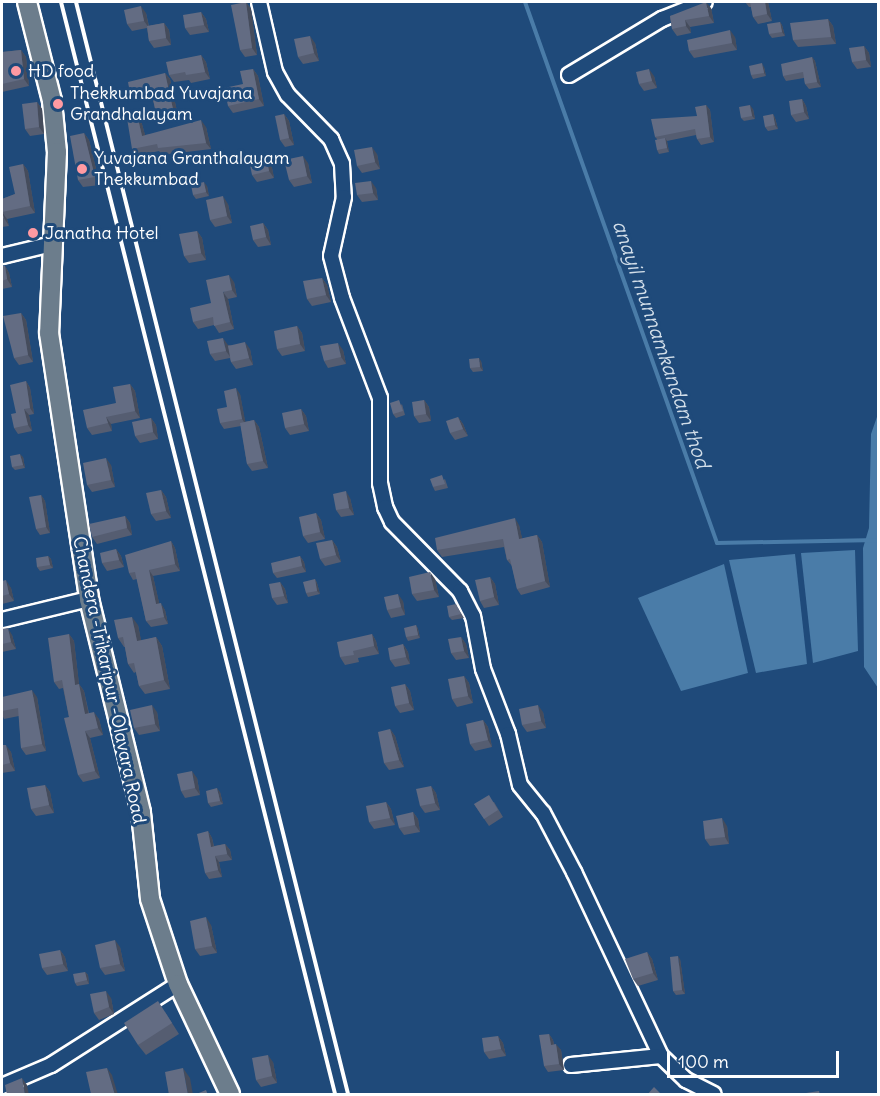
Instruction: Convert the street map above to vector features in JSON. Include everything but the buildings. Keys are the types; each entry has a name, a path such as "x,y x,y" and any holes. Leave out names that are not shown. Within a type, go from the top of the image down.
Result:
{"main road":[{"name":"Chandera -Trikaripur -Olavara Road","path":"27,2 52,101 57,152 49,333 89,599 141,813 150,899 178,984 230,1095"}],"street":[{"path":"259,2 276,72 288,95 331,140 342,164 344,197 331,256 342,298 380,398 380,483 392,522 460,591 469,608 483,669 508,734 520,785 543,813 574,872 661,1056 686,1080 714,1095"},
{"path":"569,75 662,19 705,2"},
{"path":"2,256 52,244"},
{"path":"2,620 89,599"},
{"path":"2,1086 51,1065 178,984"},
{"path":"571,1065 661,1056"}],"water":[{"path":"878,414 878,688 864,667 863,548 869,528 871,434"},
{"path":"855,550 858,651 813,663 801,553"},
{"path":"795,554 807,664 756,673 729,560"},
{"path":"724,564 748,673 681,691 638,598"}],"waterway":[{"name":"anayil munnamkandam thod","path":"525,2 717,543 878,540"}],"railway":[{"path":"61,2 335,1094"},
{"path":"76,2 348,1094"}],"place":[{"name":"HD food","path":"16,71"},
{"name":"Thekkumbad Yuvajana Grandhalayam","path":"58,104"},
{"name":"Yuvajana Granthalayam Thekkumbad","path":"82,169"},
{"name":"Janatha Hotel","path":"33,233"}]}
